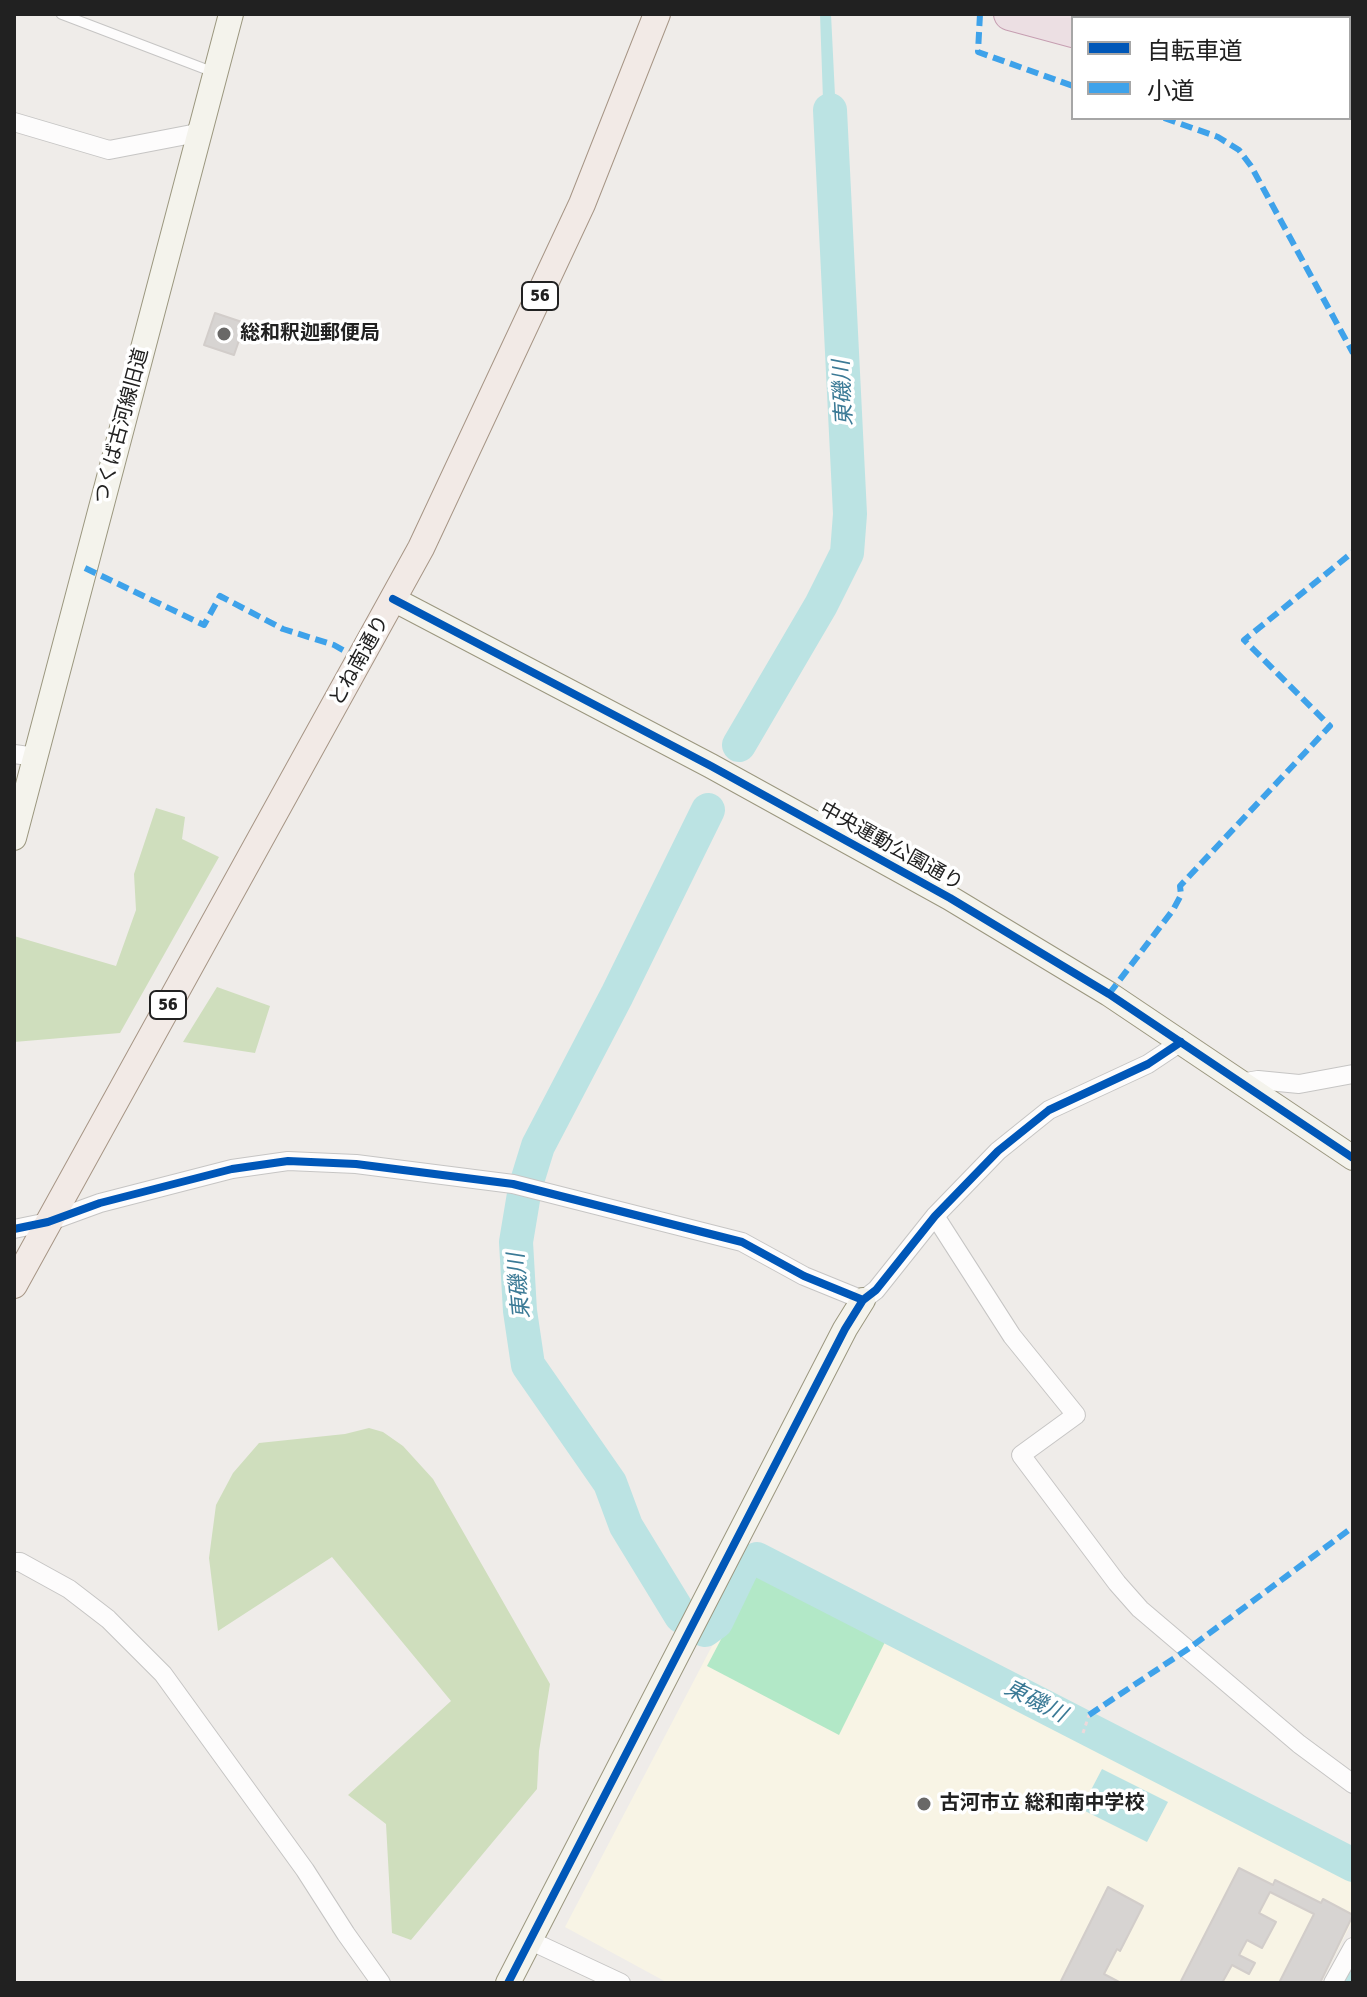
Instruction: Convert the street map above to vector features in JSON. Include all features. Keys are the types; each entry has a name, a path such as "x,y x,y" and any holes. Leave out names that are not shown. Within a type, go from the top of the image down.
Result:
{"highway":[{"path":"1010,14 1071,30"}],"main road":[{"name":"とね南通り","path":"14,1285 393,599 474,437 582,204 657,14"}],"street":[{"name":"つくば古河線旧道","path":"14,838 25,756 231,14"},
{"path":"14,122 109,150 192,134 202,127"},
{"name":"中央運動公園通り","path":"393,599 711,766 937,891 1109,994 1353,1158"},
{"path":"508,1983 845,1329 863,1300 876,1290 935,1216 998,1151 1049,1110 1148,1064 1181,1042"},
{"path":"1240,1083 1258,1080 1299,1084 1353,1074"},
{"path":"14,1229 48,1222 100,1203 172,1183 232,1169 288,1161 356,1164 523,1186 742,1242 804,1276 863,1300"},
{"path":"935,1216 1012,1336 1076,1415 1021,1455 1140,1609 1299,1744 1353,1784"},
{"path":"14,1562 20,1562 69,1589 108,1619 163,1674 305,1870 381,1983"},
{"path":"529,1940 621,1983"},
{"path":"1333,1983 1353,1947"}],"lane":[{"path":"61,14 216,74"}],"path":[{"path":"1083,1733 1089,1715"}],"shaded area":[{"name":"古河市立 総和南中学校","path":"756,1562 1353,1874 1353,1920 1321,1983 668,1983 565,1927"}],"green space":[{"path":"156,808 185,817 182,839 219,857 120,1033 14,1042 14,936 116,966 136,910 134,874"},
{"path":"217,987 270,1006 255,1053 183,1042"},
{"path":"369,1428 383,1432 403,1446 433,1479 550,1684 539,1751 537,1789 411,1940 392,1933 386,1824 348,1795 451,1701 332,1557 218,1631 209,1558 216,1505 233,1473 259,1443 345,1434"},
{"path":"760,1565 888,1636 839,1735 707,1666"}],"water":[{"path":"820,14 831,14 838,157 825,157"},
{"path":"1102,1769 1168,1802 1147,1842 1081,1809"}],"building":[{"path":"215,313 245,323 234,355 204,345"},
{"path":"1239,1868 1273,1885 1275,1880 1321,1903 1323,1899 1353,1915 1320,1983 1279,1983 1314,1914 1270,1892 1259,1913 1276,1922 1262,1948 1247,1940 1239,1955 1255,1963 1249,1974 1232,1965 1222,1983 1180,1983"},
{"path":"1108,1887 1143,1906 1120,1951 1117,1949 1104,1974 1121,1983 1060,1983"}],"waterway":[{"name":"東磯川","path":"739,745 821,605 847,553 850,514 830,110"},
{"name":"東磯川","path":"681,1616 626,1526 610,1483 528,1365 520,1311 516,1242 525,1188 538,1146 708,810"},
{"name":"東磯川","path":"705,1630 716,1622 744,1564 757,1559 1353,1865"},
{"name":"東磯川","path":"1349,1983 1353,1976"}],"marked path":[{"path":"980,14 978,52 1071,85"},
{"path":"1170,120 1218,137 1239,150 1251,166 1353,353"},
{"path":"1109,994 1173,910 1181,895 1180,886 1330,726 1244,640 1353,552"},
{"path":"85,568 204,625 220,596 283,629 334,645 361,660"},
{"path":"1089,1715 1188,1649 1353,1527"}],"cycle path":[{"path":"393,599 711,766 950,898 1109,994 1353,1158"},
{"path":"508,1983 845,1329 863,1300 876,1290 935,1216 998,1151 1049,1110 1148,1064 1181,1042"},
{"path":"14,1229 232,1169 288,1161 356,1164 513,1184 742,1242 804,1276 863,1300"}],"place":[{"name":"総和釈迦郵便局","path":"224,334"},
{"name":"古河市立 総和南中学校","path":"924,1804"}]}
